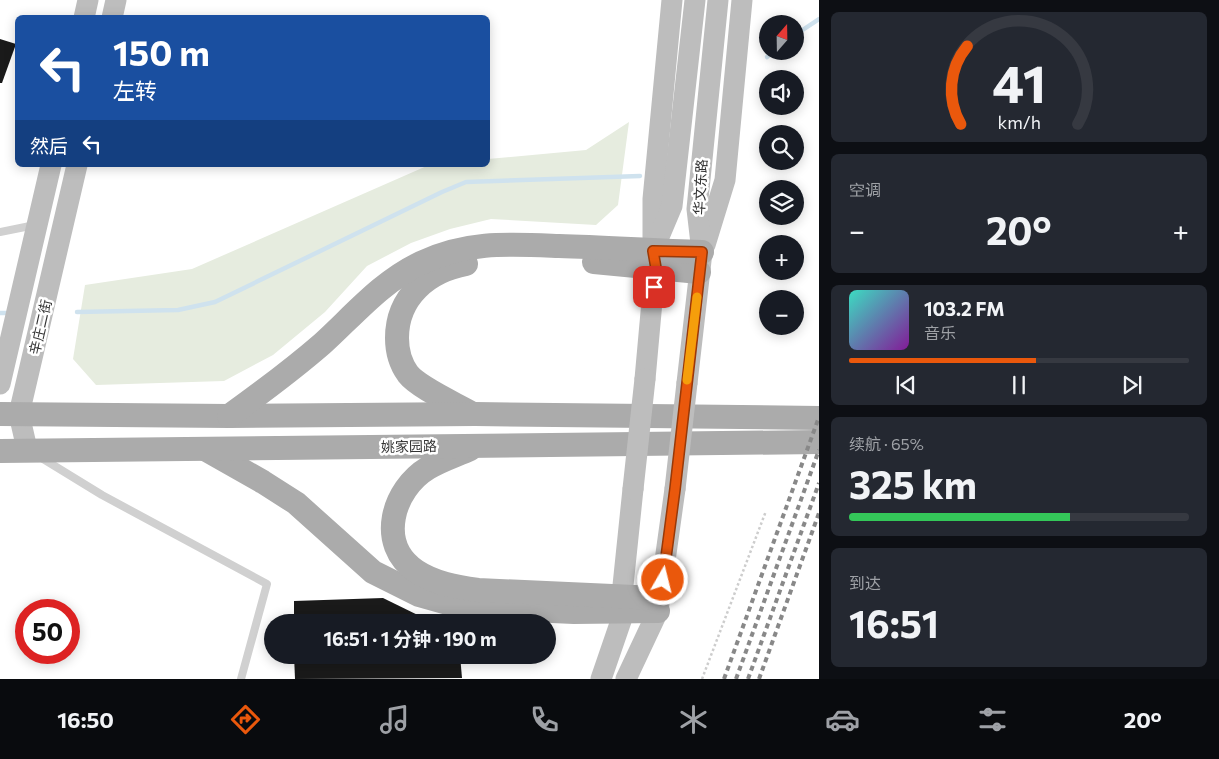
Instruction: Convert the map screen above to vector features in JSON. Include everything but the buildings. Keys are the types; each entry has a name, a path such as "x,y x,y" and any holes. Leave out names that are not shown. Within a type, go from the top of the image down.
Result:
{"main road":[{"path":"85,15 88,0"},
{"path":"113,15 116,0"},
{"path":"654,260 654,199 672,0"},
{"name":"华文东路","path":"601,679 623,604 632,489 645,380 654,260 672,206 695,0"},
{"name":"华文东路","path":"626,679 659,604 675,489 701,262 697,209 718,0"},
{"path":"474,414 422,386 408,374 397,352 397,323 409,296 427,279 452,266 485,260 603,262 654,260 701,262 725,180 742,0"},
{"name":"辛庄二街","path":"0,384 51,167"},
{"name":"辛庄二街","path":"28,449 6,416 76,167"},
{"path":"229,416 276,382 388,283 420,263 449,252 472,246 507,244 615,247 654,260"},
{"path":"6,416 474,414 819,418"},
{"name":"姚家园路","path":"0,450 819,442"},
{"path":"479,445 428,467 403,490 397,503 393,520 394,539 400,556 414,570 432,580 478,590 623,604 659,604"},
{"path":"205,449 296,503 374,572 419,595 451,604 483,608 574,612 623,604"}],"lane":[{"path":"0,232 37,224"},
{"path":"28,449 102,495 267,584 241,679"}],"path":[{"path":"702,679 766,511"}],"shaded area":[{"path":"629,122 618,205 596,225 491,219 450,229 411,243 367,266 325,312 273,355 224,381 96,385 73,359 85,285 192,269 424,167 490,167 490,159 586,150"}],"waterway":[{"path":"804,29 819,19"},
{"path":"77,312 178,310 215,302 466,182 640,176"},
{"path":"0,313 11,313"}],"railway":[{"path":"724,679 819,417"},
{"path":"736,679 819,450"},
{"path":"748,679 819,483"},
{"path":"759,679 819,513"}],"slow traffic":[{"path":"687,380 697,297"}],"route":[{"path":"654,287 656,268 653,251 702,252 663,580"}]}
